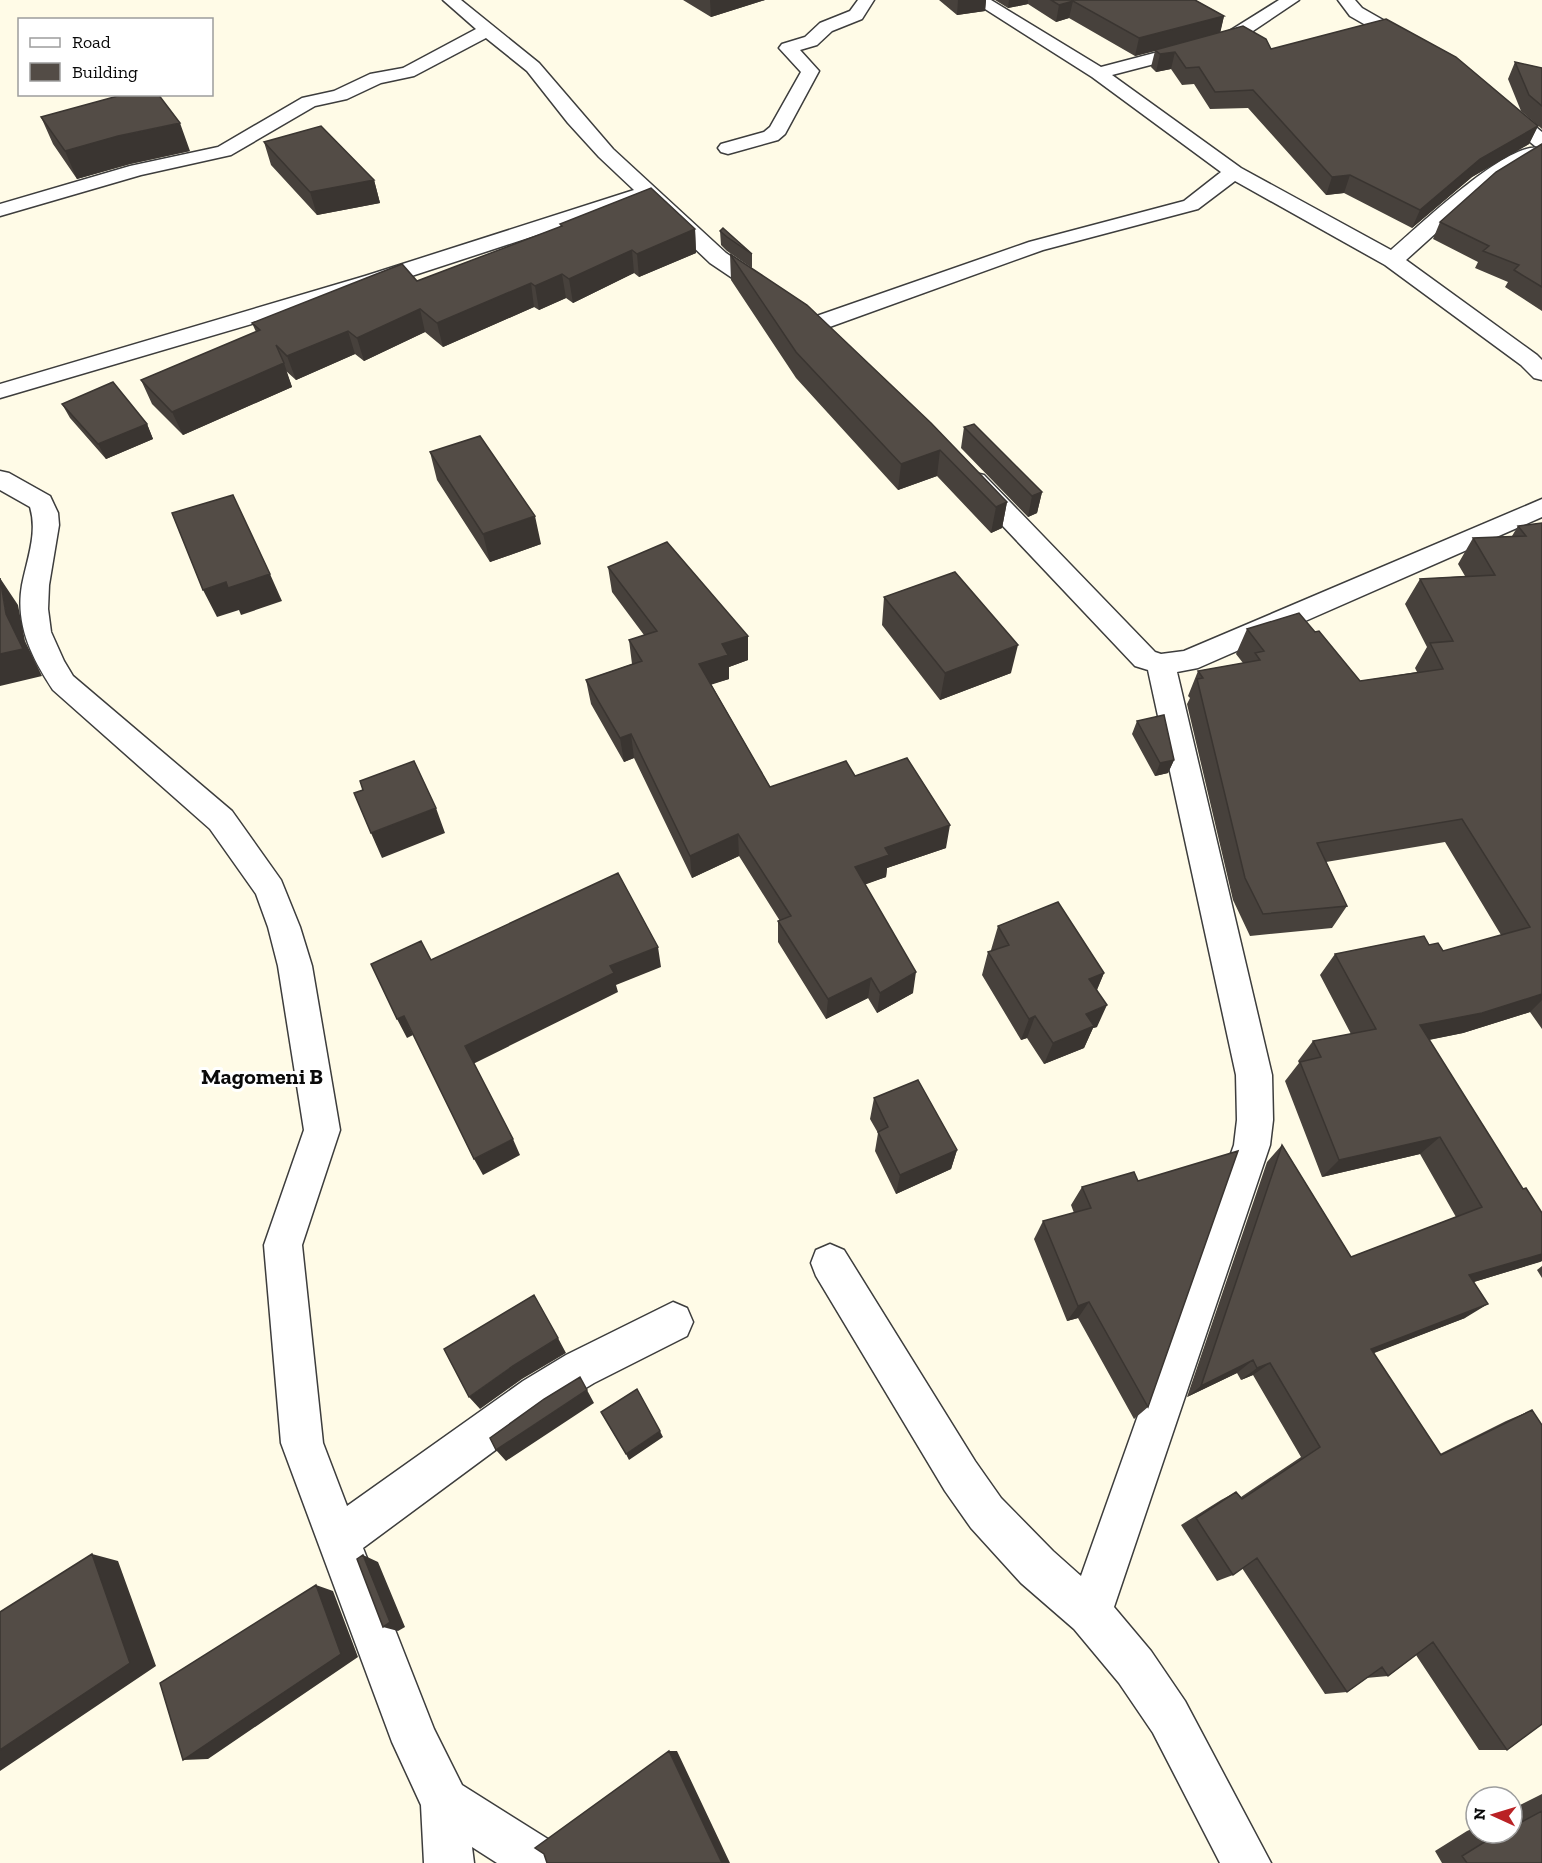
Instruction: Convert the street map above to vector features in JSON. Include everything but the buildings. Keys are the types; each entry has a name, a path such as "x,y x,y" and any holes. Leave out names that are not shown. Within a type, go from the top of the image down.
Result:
{"street":[{"path":"451,0 533,67 606,153 718,258 808,319 1036,246 1191,205 1234,172"},
{"path":"728,148 771,136 778,130 810,70 788,48 811,41 826,27 856,15 866,0"},
{"path":"979,0 1098,73 1234,172 1393,260 1529,360 1542,373"},
{"path":"1098,73 1221,42 1291,0"},
{"path":"1346,0 1356,12 1427,53"},
{"path":"0,210 137,170 224,151 304,105 340,95 376,78 408,72 488,30"},
{"path":"1488,97 1542,142"},
{"path":"1393,260 1480,183 1542,147"},
{"path":"0,391 373,281 647,192"},
{"path":"962,467 1145,659 1161,664 1188,661 1542,507"},
{"path":"0,479 41,502 44,507 47,524 34,597 36,628 45,656 63,683 221,820 270,889 284,927 295,966 322,1130 315,1154 290,1216 283,1245 302,1443 415,1742 445,1802 449,1863"},
{"path":"1090,1613 1252,1145 1255,1120 1254,1075 1161,664"},
{"path":"830,1263 960,1476 986,1513 1037,1567 1090,1613 1135,1667 1169,1717 1246,1863"},
{"path":"339,1539 537,1395 580,1369 673,1322"},
{"path":"445,1802 542,1863"}],"district":[{"name":"Magomeni B","path":"262,1076"}]}
